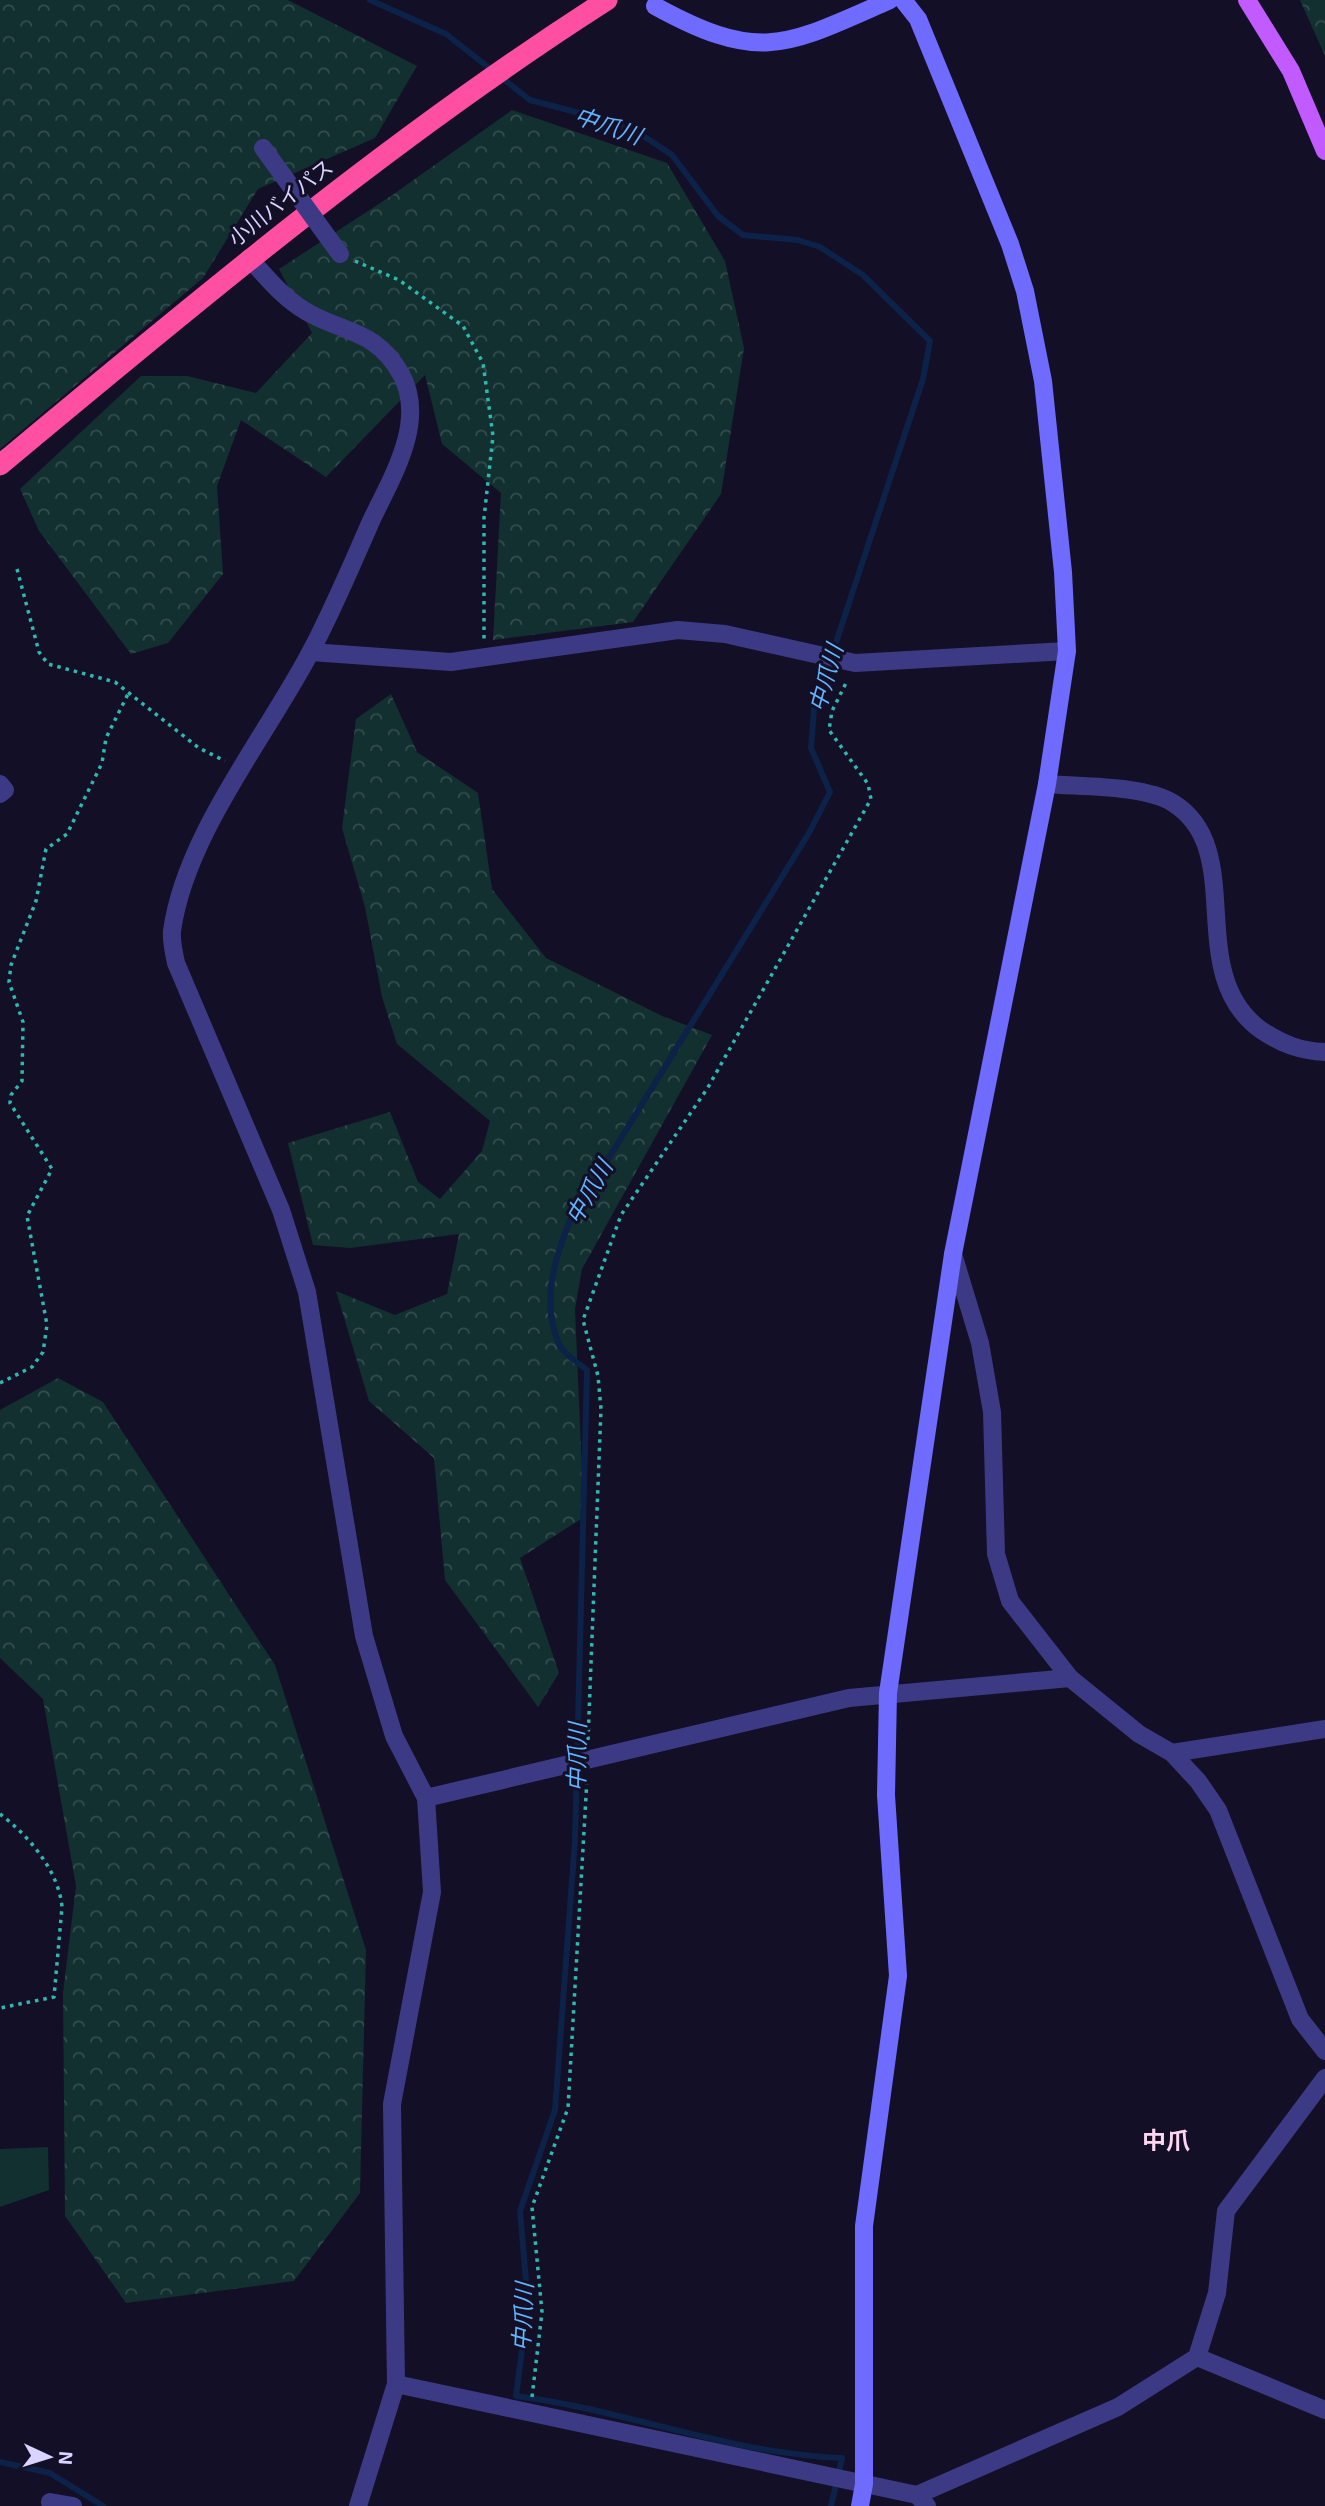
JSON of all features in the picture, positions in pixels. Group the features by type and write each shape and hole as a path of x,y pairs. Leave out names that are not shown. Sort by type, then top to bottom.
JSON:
{"highway":[{"name":"小川バイパス","path":"0,465 249,258 403,140 538,44 607,0"}],"main road":[{"path":"1247,0 1291,72 1325,151"}],"street":[{"path":"655,6 716,36 739,41 776,43 802,39 890,0"},
{"path":"860,2506 864,2484 864,2226 898,1976 887,1795 888,1693 953,1255 1047,784 1067,651 1063,572 1043,381 1025,291 1010,244 918,19 903,0"},
{"path":"263,148 340,254"},
{"path":"249,258 289,301 310,314 366,336 386,352 402,377 409,399 409,437 311,652 186,874 172,934 176,963 281,1210 307,1292 364,1636 394,1736 426,1798 432,1892 392,2104 396,2384 358,2506"},
{"path":"311,652 451,662 678,630 725,634 855,663 1067,651"},
{"path":"0,784 5,790 0,794"},
{"path":"1047,784 1144,793 1171,802 1192,818 1205,848 1217,896 1215,940 1223,976 1235,1003 1253,1024 1293,1048 1325,1052"},
{"path":"953,1255 980,1343 992,1412 996,1554 1010,1601 1070,1678 1139,1734 1172,1754 1198,1781 1218,1810 1300,2019 1325,2051"},
{"path":"426,1798 849,1698 1070,1678"},
{"path":"1172,1754 1325,1729"},
{"path":"396,2384 864,2484 922,2501 1118,2407 1197,2357 1217,2293 1226,2211 1325,2078"},
{"path":"1197,2357 1325,2410"},
{"path":"51,2506 50,2502 73,2506"}],"path":[{"path":"340,254 399,280 463,326 483,363 493,436 484,519 484,657"},
{"path":"17,569 39,652 48,664 115,682 198,748 243,769"},
{"path":"530,2414 542,2312 532,2207 568,2108 587,1761 601,1409 598,1376 583,1321 621,1215 707,1089 871,799 868,784 829,730 832,711 855,663"},
{"path":"0,1383 32,1367 43,1352 47,1325 27,1216 52,1169 10,1103 11,1095 22,1081 23,1022 9,982 11,965 36,901 46,849 67,834 103,763 106,738 128,694"},
{"path":"0,1814 15,1825 53,1874 61,1893 62,1907 54,1997 0,2008"}],"green space":[{"path":"0,0 288,0 417,66 375,138 258,189 203,278 0,449"},
{"path":"1300,0 1325,0 1325,56"},
{"path":"512,110 667,163 725,261 744,348 721,494 633,622 493,640 501,493 442,444 425,375 326,477 241,420 217,486 223,574 168,643 131,654 39,531 20,489 141,376 187,376 256,393 312,333 279,269 391,196"},
{"path":"391,694 417,752 478,793 492,889 546,958 662,1016 712,1035 582,1269 575,1309 584,1517 520,1558 559,1673 538,1707 445,1580 434,1458 369,1401 336,1291 395,1315 447,1294 459,1234 350,1248 313,1245 288,1143 390,1112 418,1182 440,1199 482,1151 490,1121 397,1044 382,997 365,907 342,828 356,719"},
{"path":"58,1378 103,1402 275,1665 366,1950 360,2193 294,2281 126,2303 65,2216 63,1993 76,1886 43,1699 0,1658 0,1410"},
{"path":"48,2147 49,2190 0,2207 0,2149"}],"waterway":[{"name":"中爪川","path":"370,0 446,34 530,100 602,119 639,133 672,155 718,216 743,235 798,240 820,247 863,275 930,341 923,379 814,709 811,748 830,792 809,833 570,1221 555,1266 550,1298 554,1329 561,1348 587,1370 575,1840 555,2110 520,2211 528,2304 516,2396 598,2411 760,2449 842,2458 831,2506"},
{"path":"0,2462 50,2473 103,2506"}],"district":[{"name":"中爪","path":"1166,2141"}]}
